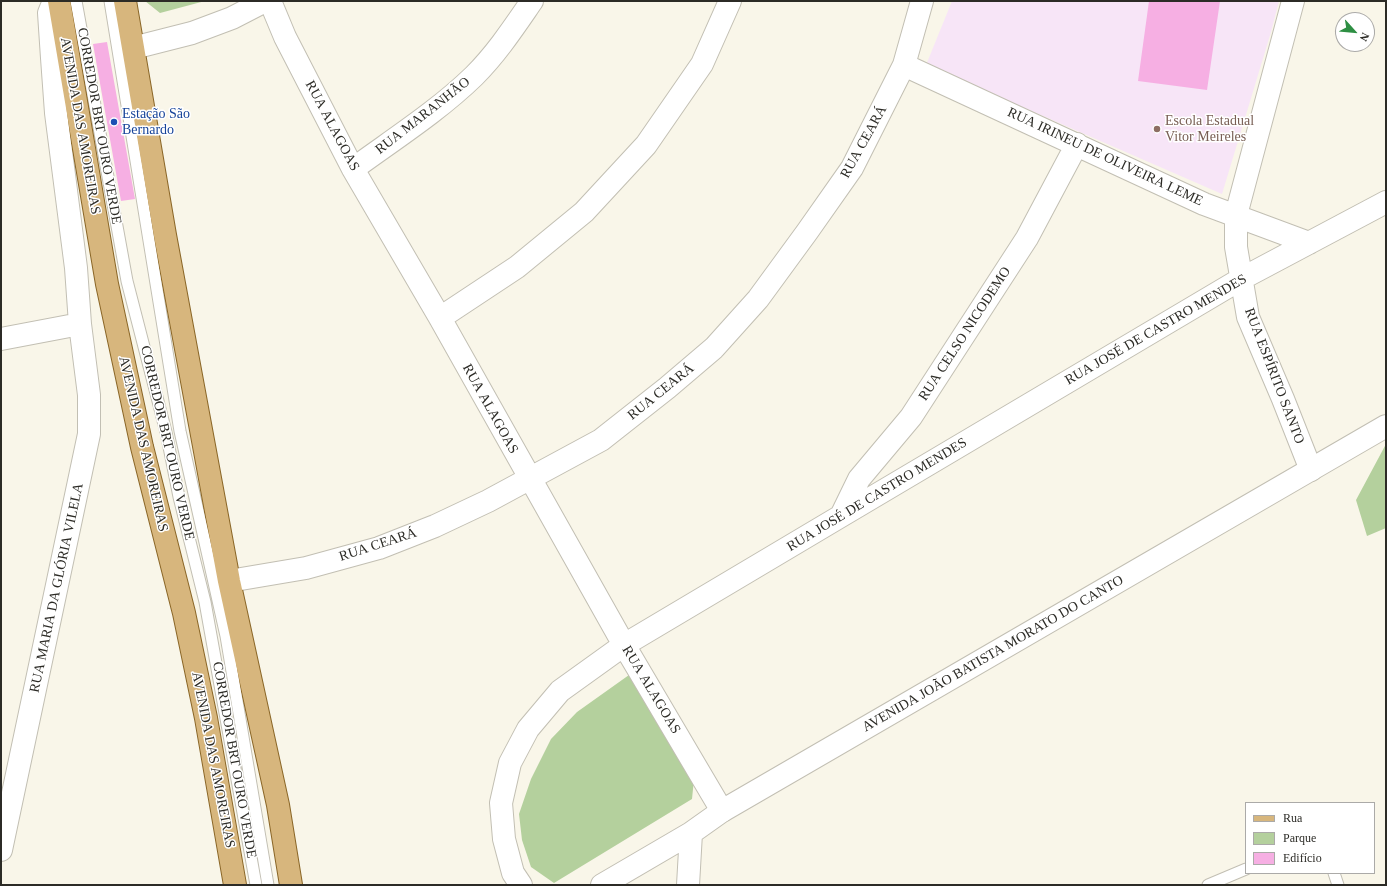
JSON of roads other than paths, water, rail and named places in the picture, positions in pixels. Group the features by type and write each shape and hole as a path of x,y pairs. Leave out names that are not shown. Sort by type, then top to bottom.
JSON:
{"main road":[{"name":"AVENIDA DAS AMOREIRAS","path":"59,1 107,284 142,447 184,613 206,718 235,885"},
{"path":"125,1 165,235 229,581 278,805 291,885"}],"street":[{"name":"RUA MARIA DA GLÓRIA VILELA","path":"1,850 89,434 89,395 80,324 76,268 56,113 49,13 54,1"},
{"path":"133,48 192,32 232,18 265,1"},
{"name":"RUA ALAGOAS","path":"270,1 285,37 353,169 440,318 624,645 722,811"},
{"name":"RUA MARANHÃO","path":"353,169 439,107 475,75 508,37 532,1"},
{"path":"440,318 516,268 584,212 646,145 702,64 730,1"},
{"name":"RUA CEARÁ","path":"229,581 306,568 379,548 435,526 530,480 601,440 667,388 719,343 758,299 852,168 904,65 922,1"},
{"name":"RUA ESPÍRITO SANTO","path":"1293,1 1236,215 1236,247 1248,317 1311,470"},
{"name":"RUA IRINEU DE OLIVEIRA LEME","path":"904,65 1204,204 1309,243"},
{"name":"RUA CELSO NICODEMO","path":"841,516 860,479 911,417 1022,245 1077,144"},
{"name":"RUA JOSÉ DE CASTRO MENDES","path":"521,885 513,873 504,839 501,803 510,762 528,729 560,691 624,645 1241,279 1386,202"},
{"path":"1,339 80,324"},
{"name":"AVENIDA JOÃO BATISTA MORATO DO CANTO","path":"602,885 691,833 722,811 1386,426"},
{"path":"688,885 691,833"}],"lane":[{"name":"CORREDOR BRT OURO VERDE","path":"76,1 127,281 166,432 183,512 205,602 256,885"},
{"name":"CORREDOR BRT OURO VERDE","path":"110,1 180,431 226,636 268,885"},
{"path":"1208,885 1245,868"},
{"path":"1334,874 1338,885"}],"place":[{"name":"Estação São Bernardo","path":"114,122"},
{"name":"Escola Estadual Vitor Meireles","path":"1157,129"}]}
